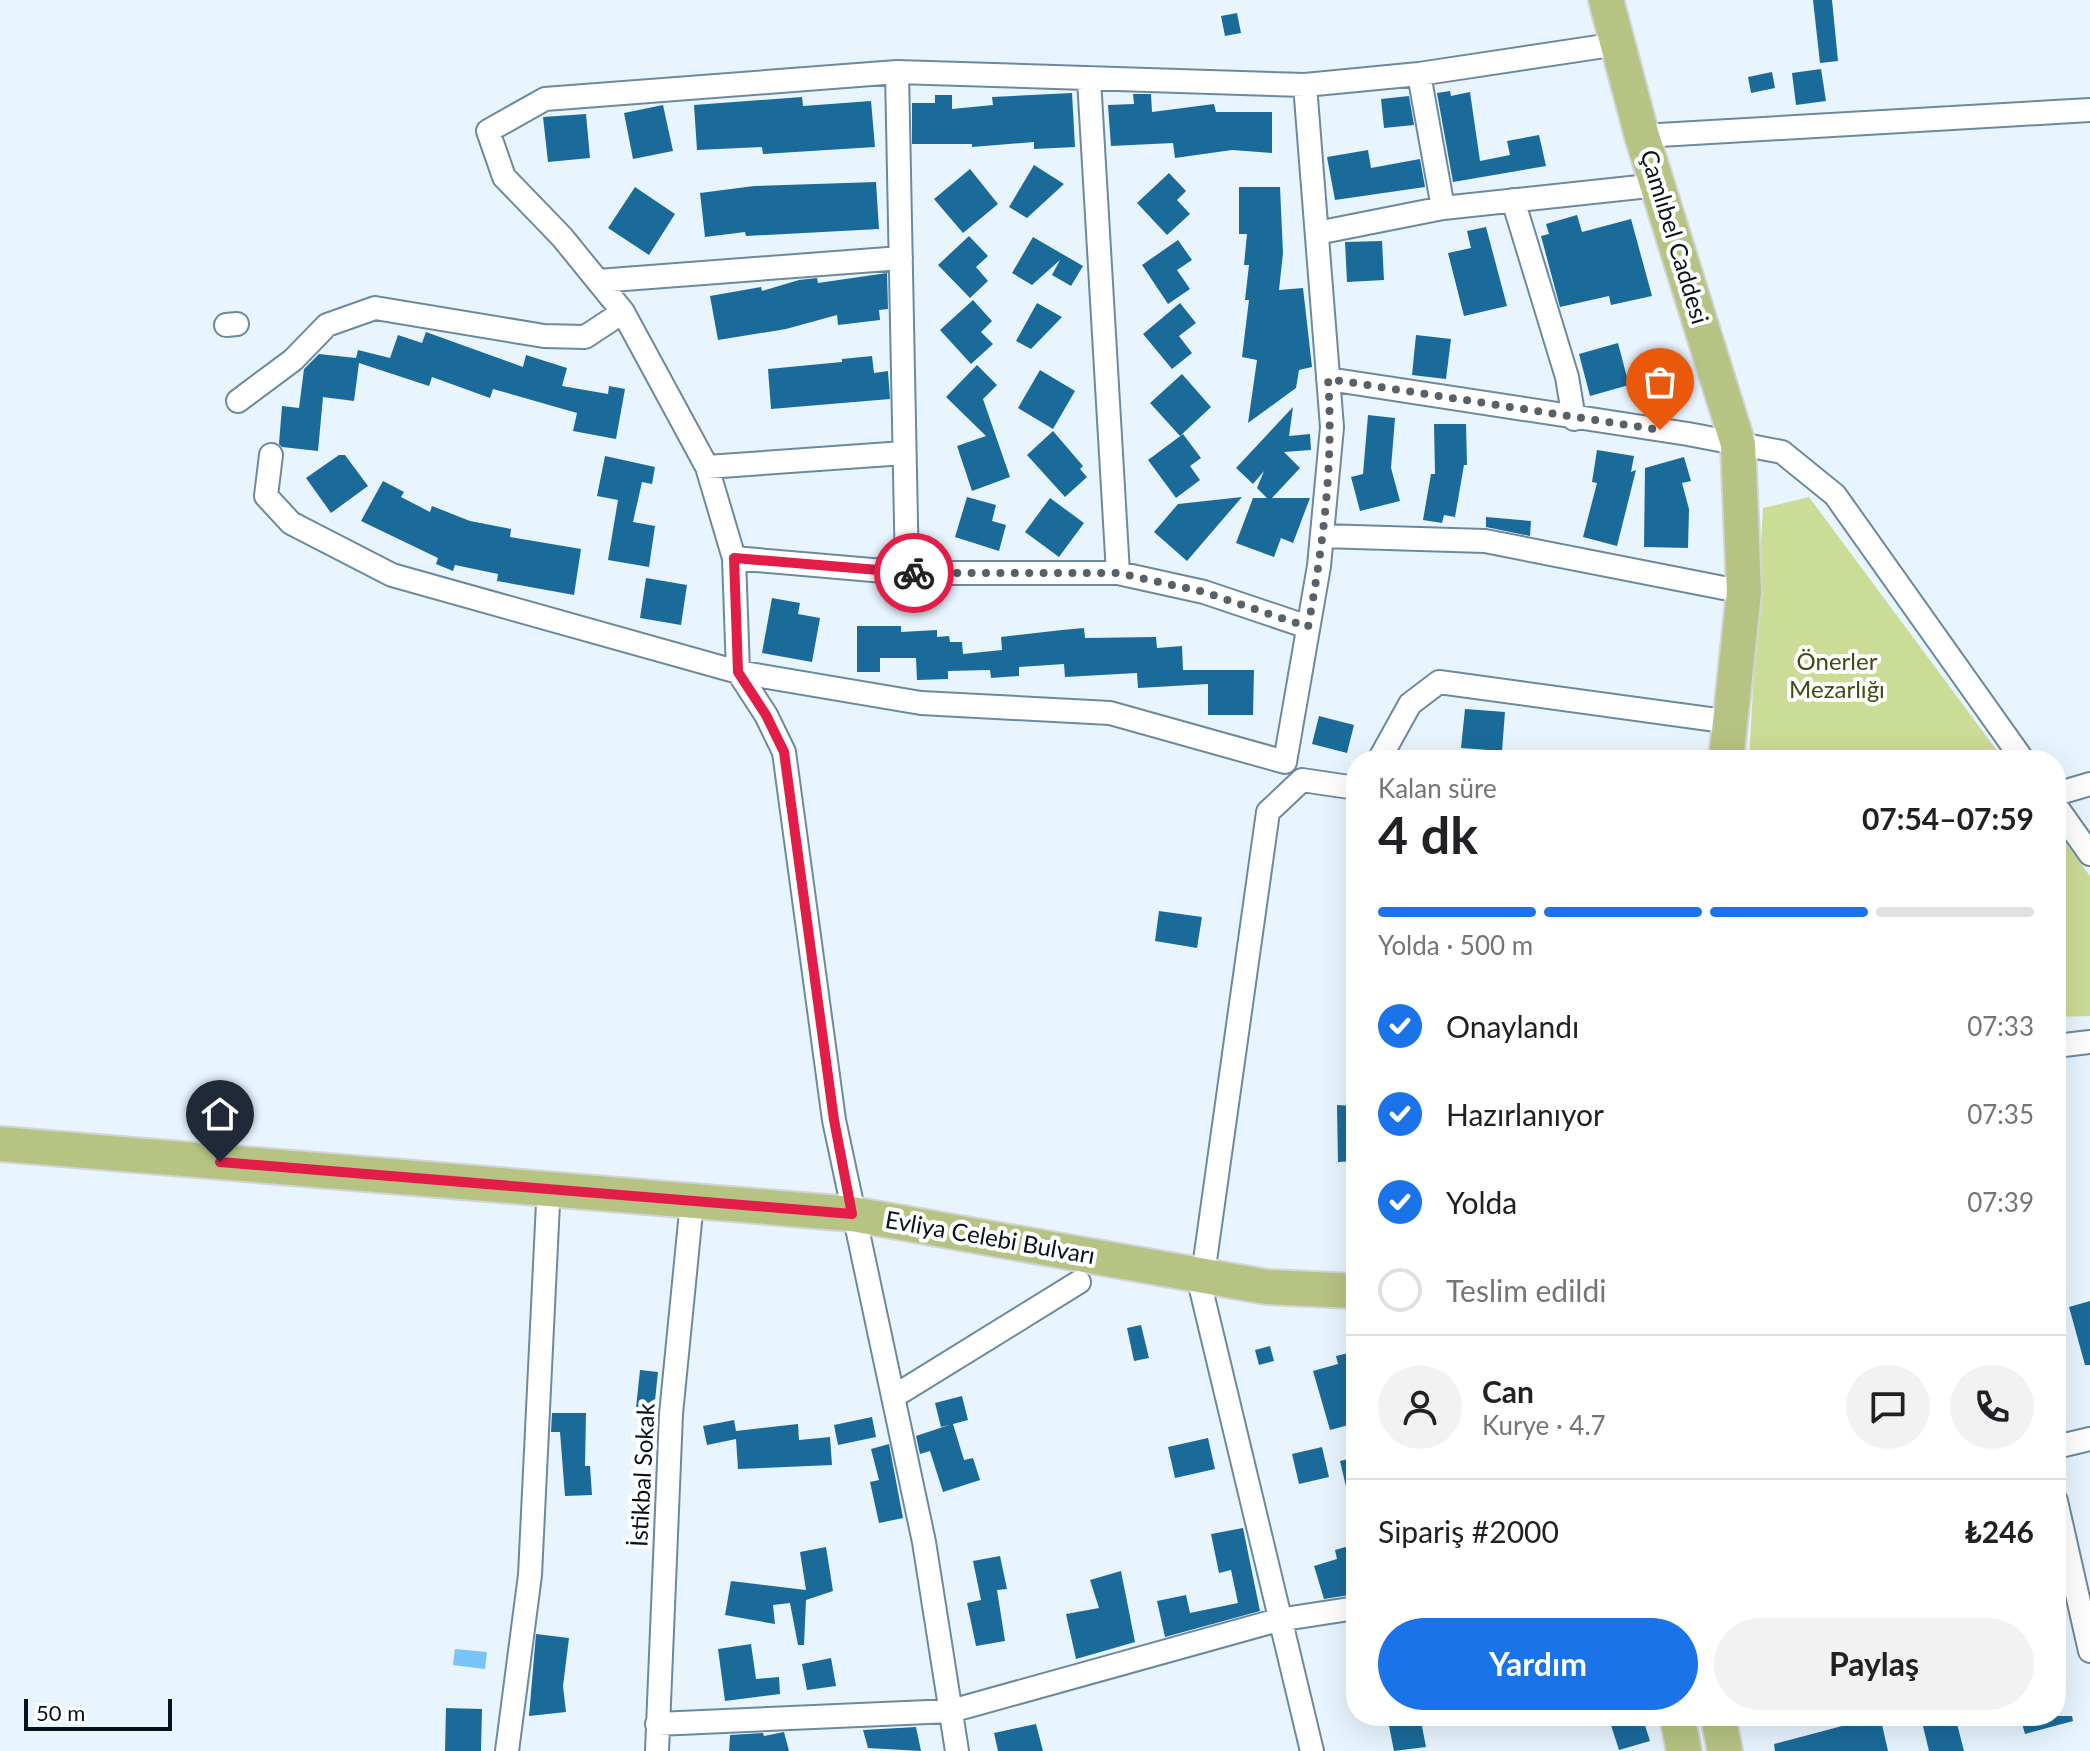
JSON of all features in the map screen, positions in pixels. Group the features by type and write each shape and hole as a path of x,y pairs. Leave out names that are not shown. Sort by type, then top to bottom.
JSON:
{"main road":[{"name":"Çamlıbel Caddesi","path":"1606,0 1642,136 1738,444 1744,592 1727,750"},
{"name":"Evliya Celebi Bulvarı","path":"0,1144 852,1214 1267,1287 1346,1291"},
{"path":"1679,1726 1684,1751"},
{"path":"1720,1726 1725,1751"}],"street":[{"path":"957,1751 924,1542 834,1120 784,752 766,715 738,672 734,558 707,467 623,312 504,177 488,131 545,99 897,72 1305,85 1419,74 1618,44"},
{"path":"897,72 907,573"},
{"path":"1419,74 1443,208"},
{"path":"1089,79 1118,573"},
{"path":"271,455 266,496 291,523 392,575 738,672 921,703 1110,713 1285,762 1322,536 1332,427 1305,85"},
{"path":"1642,136 2090,110"},
{"path":"1317,233 1443,208 1658,185"},
{"path":"1513,200 1567,377 1574,419"},
{"path":"598,281 901,258"},
{"path":"238,401 293,360 327,325 375,308 544,336 585,337 623,312"},
{"path":"1328,379 1782,452 1835,495 2016,750"},
{"path":"707,467 904,453"},
{"path":"1322,536 1485,541 1744,592"},
{"path":"734,558 907,573 1118,573 1204,592 1308,627"},
{"path":"1385,750 1410,704 1439,682 1731,722"},
{"path":"1312,1751 1278,1620 1201,1289 1268,812 1302,780 1346,787"},
{"path":"2066,791 2090,784"},
{"path":"2066,820 2090,854"},
{"path":"2066,1045 2090,1042"},
{"name":"İstikbal Sokak","path":"657,1751 671,1414 692,1202"},
{"path":"507,1751 530,1575 548,1203"},
{"path":"893,1397 1079,1282"},
{"path":"2066,1445 2090,1439"},
{"path":"2066,1545 2090,1651"},
{"path":"657,1724 951,1711 1278,1620 1346,1610"}],"green space":[{"name":"Önerler Mezarlığı","path":"1809,497 1997,750 1750,750 1763,508"},
{"path":"2066,844 2090,876 2090,1016 2066,1017"}],"water":[{"path":"455,1649 487,1652 485,1669 453,1665"}],"building":[{"path":"1813,0 1832,0 1838,61 1820,63"},
{"path":"1237,13 1241,33 1225,36 1221,16"},
{"path":"1821,69 1826,101 1796,105 1792,73"},
{"path":"1772,72 1775,88 1751,93 1748,77"},
{"path":"1450,91 1451,96 1470,92 1480,161 1510,155 1507,141 1539,135 1546,166 1453,182 1437,93"},
{"path":"1072,93 1075,147 1034,149 1034,142 972,147 972,144 912,144 912,103 935,103 935,95 952,95 952,109 993,105 992,97"},
{"path":"1133,94 1151,94 1152,112 1214,104 1216,112 1272,112 1272,153 1232,150 1175,158 1173,143 1111,146 1108,105 1134,104"},
{"path":"1409,96 1414,125 1384,128 1381,99"},
{"path":"802,97 803,106 871,101 875,147 763,154 762,147 697,150 694,105"},
{"path":"663,105 673,151 633,159 624,113"},
{"path":"586,114 590,158 548,162 543,117"},
{"path":"1368,150 1371,168 1420,159 1425,187 1335,200 1327,157"},
{"path":"1034,165 1064,184 1027,218 1009,207"},
{"path":"970,169 998,204 963,233 934,199"},
{"path":"1169,173 1186,191 1177,200 1190,214 1167,235 1137,203"},
{"path":"876,182 879,229 746,236 745,232 705,237 700,193 754,186"},
{"path":"635,187 675,214 649,255 608,228"},
{"path":"1239,187 1280,187 1283,253 1279,290 1303,288 1312,367 1299,370 1296,388 1248,423 1257,360 1242,357 1249,300 1245,300 1249,265 1244,265 1247,234 1239,234"},
{"path":"1577,215 1582,232 1631,219 1652,296 1611,305 1609,296 1560,307 1541,236 1549,234 1546,224"},
{"path":"1486,227 1507,306 1464,316 1448,253 1471,248 1467,231"},
{"path":"969,236 988,256 976,267 988,281 970,298 938,265"},
{"path":"1033,237 1083,266 1071,286 1052,275 1060,260 1032,285 1012,273"},
{"path":"1178,240 1192,260 1177,270 1190,289 1168,304 1142,265"},
{"path":"1382,241 1384,280 1347,282 1345,242"},
{"path":"887,273 888,309 879,310 880,320 838,325 837,315 786,329 718,340 710,296 761,287 762,291 799,280 817,278 818,283"},
{"path":"973,300 992,321 981,332 993,344 971,364 940,330"},
{"path":"1037,303 1062,317 1031,349 1016,341"},
{"path":"1180,303 1196,323 1179,336 1192,353 1172,369 1143,334"},
{"path":"426,332 523,367 526,355 567,368 562,386 608,394 609,386 625,389 616,439 573,431 577,413 493,389 490,398 432,377 429,386 359,363 354,401 323,397 318,451 282,447 279,444 282,406 299,408 304,369 319,354 356,358 358,350 390,358 398,335 422,343"},
{"path":"1416,335 1451,339 1446,379 1412,375"},
{"path":"1618,343 1629,385 1590,396 1579,354"},
{"path":"872,356 874,373 888,371 890,399 771,409 768,369"},
{"path":"977,365 997,385 983,399 1010,477 972,491 957,446 986,436 946,397"},
{"path":"1040,370 1075,391 1053,429 1018,408"},
{"path":"1182,374 1211,407 1180,436 1150,403"},
{"path":"1293,407 1289,436 1310,434 1311,450 1284,452 1300,468 1272,498 1310,498 1293,543 1281,538 1274,557 1236,543 1253,498 1267,498 1257,488 1264,471 1253,484 1236,468"},
{"path":"1368,415 1395,418 1391,468 1400,501 1360,511 1351,477 1363,474"},
{"path":"1434,424 1466,424 1467,465 1464,465 1455,517 1444,515 1442,523 1423,520 1431,474 1435,474"},
{"path":"1053,431 1083,466 1080,469 1087,477 1065,497 1027,455"},
{"path":"1183,434 1201,458 1190,466 1200,480 1176,498 1148,460"},
{"path":"1597,450 1634,456 1631,472 1636,470 1617,546 1583,537 1597,483 1592,482"},
{"path":"339,455 345,455 368,486 331,513 306,478"},
{"path":"605,456 655,467 652,484 642,482 633,522 655,526 649,567 608,560 618,500 597,496"},
{"path":"1684,457 1691,481 1682,483 1689,509 1688,548 1644,547 1645,468"},
{"path":"383,481 404,492 401,497 430,512 432,506 470,521 511,529 510,537 581,549 574,595 497,581 498,574 455,565 453,571 436,564 438,558 361,521"},
{"path":"967,497 996,505 992,521 1006,525 999,551 955,537"},
{"path":"1242,497 1187,561 1154,532 1178,504"},
{"path":"1050,498 1084,523 1059,557 1025,532"},
{"path":"1486,517 1531,521 1530,536 1486,527"},
{"path":"646,578 687,585 681,625 640,618"},
{"path":"772,598 800,603 798,614 820,618 812,662 762,653"},
{"path":"857,626 901,626 901,632 937,630 937,637 949,636 950,642 962,642 963,654 1002,650 1001,637 1084,628 1085,638 1156,637 1157,648 1182,646 1183,670 1254,670 1253,715 1208,715 1208,684 1138,688 1137,673 1065,677 1064,664 1019,667 1019,676 991,678 990,670 948,671 948,679 917,680 916,658 880,658 880,672 857,672"},
{"path":"1465,709 1505,712 1502,750 1461,748"},
{"path":"1319,716 1354,725 1346,753 1312,744"},
{"path":"1159,911 1202,917 1197,948 1155,941"},
{"path":"1337,1105 1346,1105 1346,1162 1338,1162"},
{"path":"2090,1301 2090,1365 2085,1365 2069,1307"},
{"path":"1141,1325 1149,1358 1134,1361 1127,1328"},
{"path":"1270,1346 1274,1361 1259,1365 1255,1350"},
{"path":"1346,1354 1346,1426 1330,1430 1313,1371 1338,1364 1336,1356"},
{"path":"640,1370 658,1372 654,1410 636,1408"},
{"path":"962,1396 968,1420 953,1424 964,1460 973,1458 980,1480 943,1492 930,1451 920,1454 916,1436 949,1425 941,1427 935,1403"},
{"path":"552,1413 586,1413 585,1466 590,1466 592,1495 565,1496 560,1432 551,1432"},
{"path":"872,1417 876,1437 838,1445 834,1425"},
{"path":"734,1420 736,1431 798,1424 799,1440 830,1437 832,1465 738,1469 736,1439 707,1445 703,1426"},
{"path":"1208,1438 1215,1469 1175,1478 1168,1447"},
{"path":"889,1444 903,1518 879,1523 870,1482 879,1480 871,1449"},
{"path":"1322,1447 1329,1477 1299,1484 1292,1454"},
{"path":"1346,1460 1346,1487 1340,1461"},
{"path":"1243,1528 1260,1611 1165,1637 1157,1601 1186,1595 1190,1613 1238,1603 1231,1570 1219,1573 1211,1534"},
{"path":"826,1547 833,1591 806,1600 804,1645 798,1645 790,1603 773,1605 775,1624 725,1615 731,1581 806,1590 800,1552"},
{"path":"1346,1547 1346,1596 1324,1599 1314,1566 1337,1559 1335,1550"},
{"path":"1000,1556 1007,1589 997,1590 1005,1641 976,1646 967,1603 981,1600 973,1561"},
{"path":"1121,1571 1135,1642 1076,1659 1066,1614 1099,1608 1090,1580"},
{"path":"536,1634 569,1638 563,1686 566,1712 529,1716"},
{"path":"751,1644 756,1679 779,1677 780,1694 725,1701 718,1649"},
{"path":"831,1658 836,1686 807,1690 802,1664"},
{"path":"446,1708 482,1709 481,1751 445,1751"},
{"path":"1036,1724 1043,1751 998,1751 994,1733"},
{"path":"1389,1726 1422,1726 1426,1747 1394,1751"},
{"path":"1611,1726 1645,1726 1650,1741 1619,1750"},
{"path":"1842,1726 1882,1726 1888,1751 1775,1751 1774,1744"},
{"path":"1923,1726 1958,1726 1964,1751 1929,1751"},
{"path":"2023,1726 2055,1726 2025,1734"},
{"path":"916,1727 921,1751 868,1748 863,1730"},
{"path":"784,1732 789,1751 729,1751 730,1735 763,1733 764,1736"}],"way so far":[{"path":"914,573 1118,573 1204,592 1308,627 1319,566 1332,427 1328,379 1660,430"}],"route":[{"path":"220,1162 852,1214 834,1120 784,752 766,715 738,672 734,558 914,573"}]}
